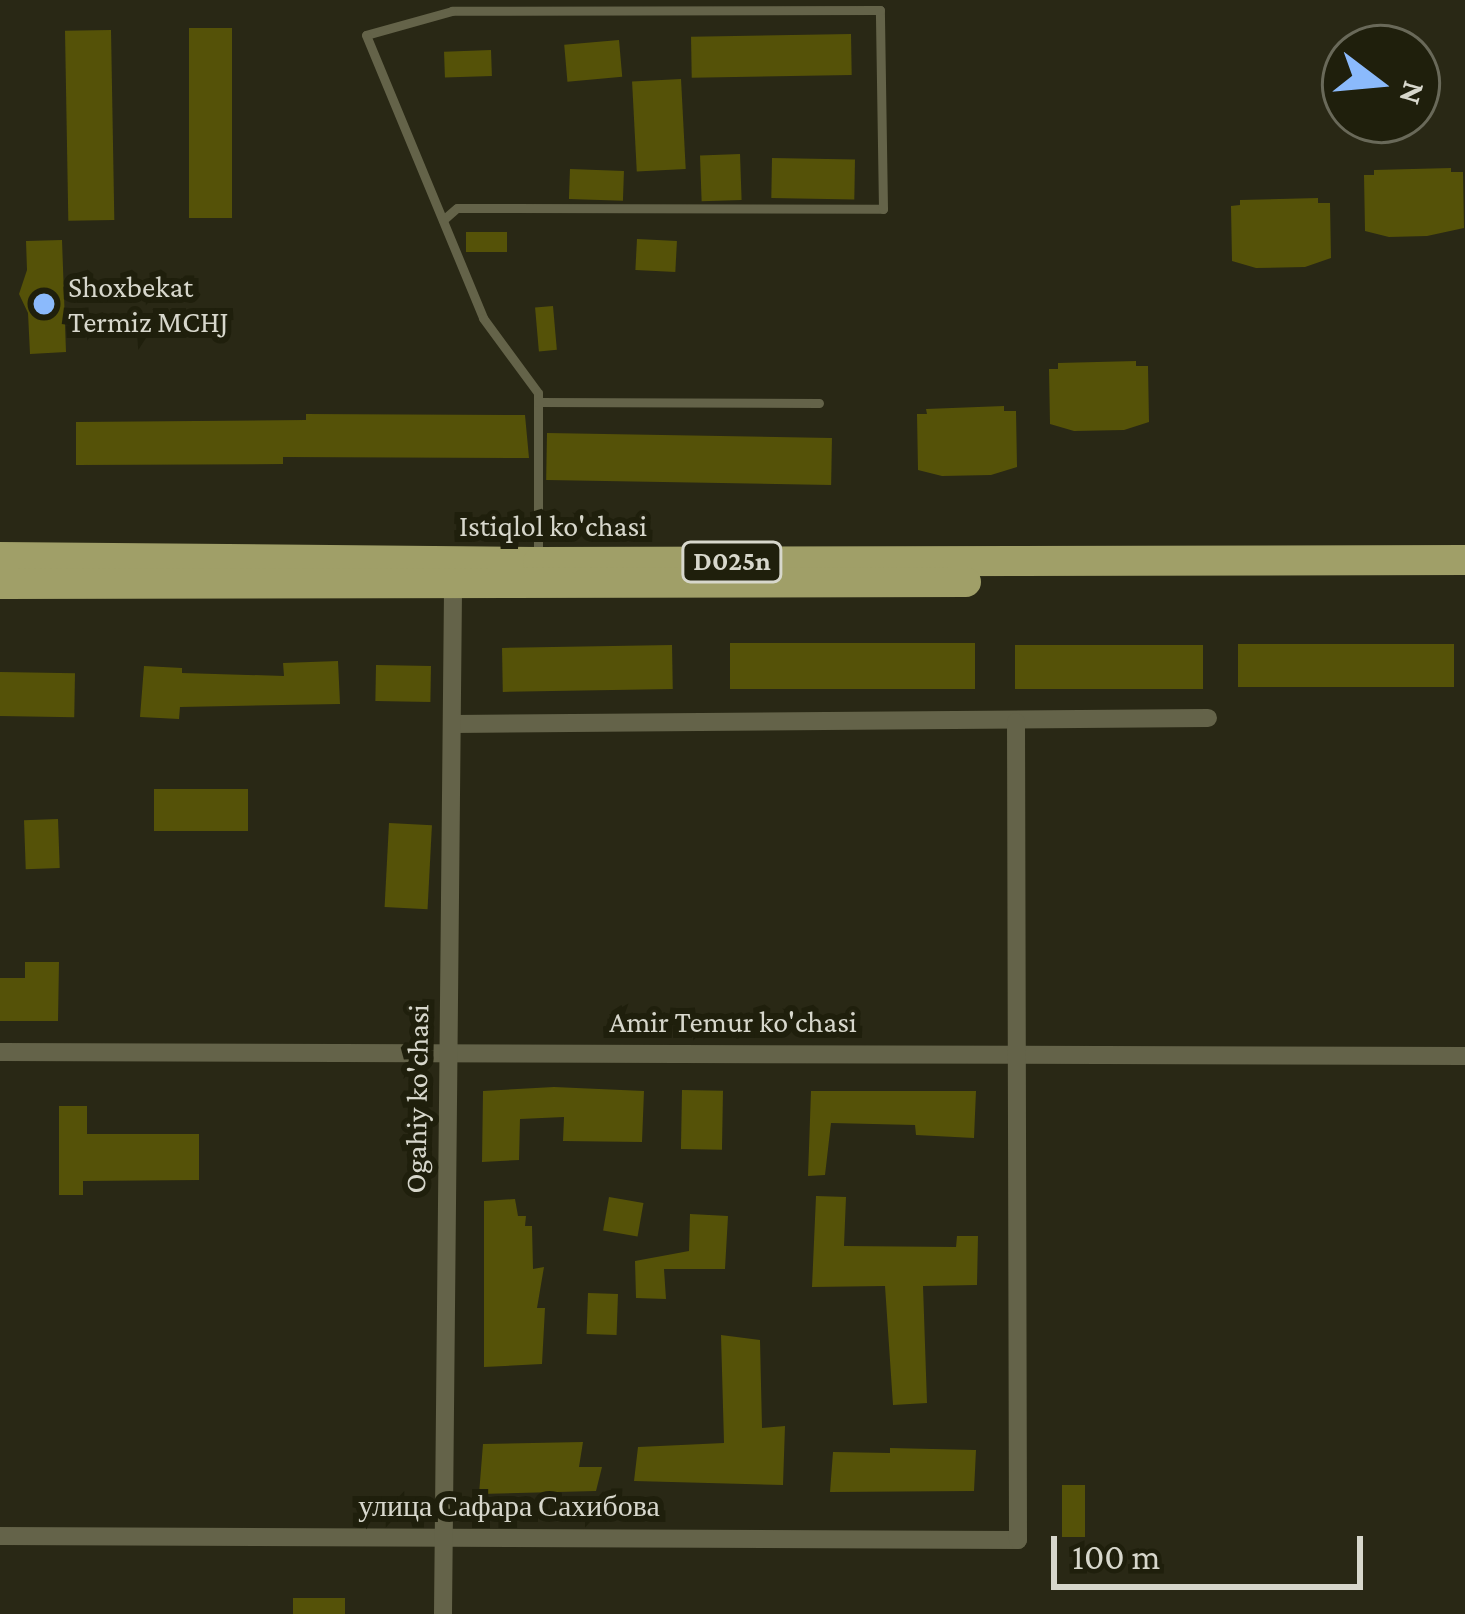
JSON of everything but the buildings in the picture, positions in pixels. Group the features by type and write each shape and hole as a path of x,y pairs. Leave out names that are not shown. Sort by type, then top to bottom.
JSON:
{"main road":[{"name":"Istiqlol ko'chasi","path":"0,556 538,562 1465,560"},
{"name":"Istiqlol ko'chasi","path":"0,584 1465,579"}],"street":[{"name":"Ogahiy ko'chasi","path":"443,1614 453,585"},
{"path":"453,724 1208,718"},
{"path":"1016,722 1017,1053"},
{"name":"Amir Temur ko'chasi","path":"0,1052 1465,1055"},
{"name":"улица Сафара Сахибова","path":"0,1536 1018,1540 1017,1053"}],"lane":[{"path":"443,220 457,208 883,209 880,10 452,11 366,35 483,318 538,393 538,562"},
{"path":"538,402 819,403"}],"place":[{"name":"Shoxbekat Termiz MCHJ","path":"44,304"}]}
